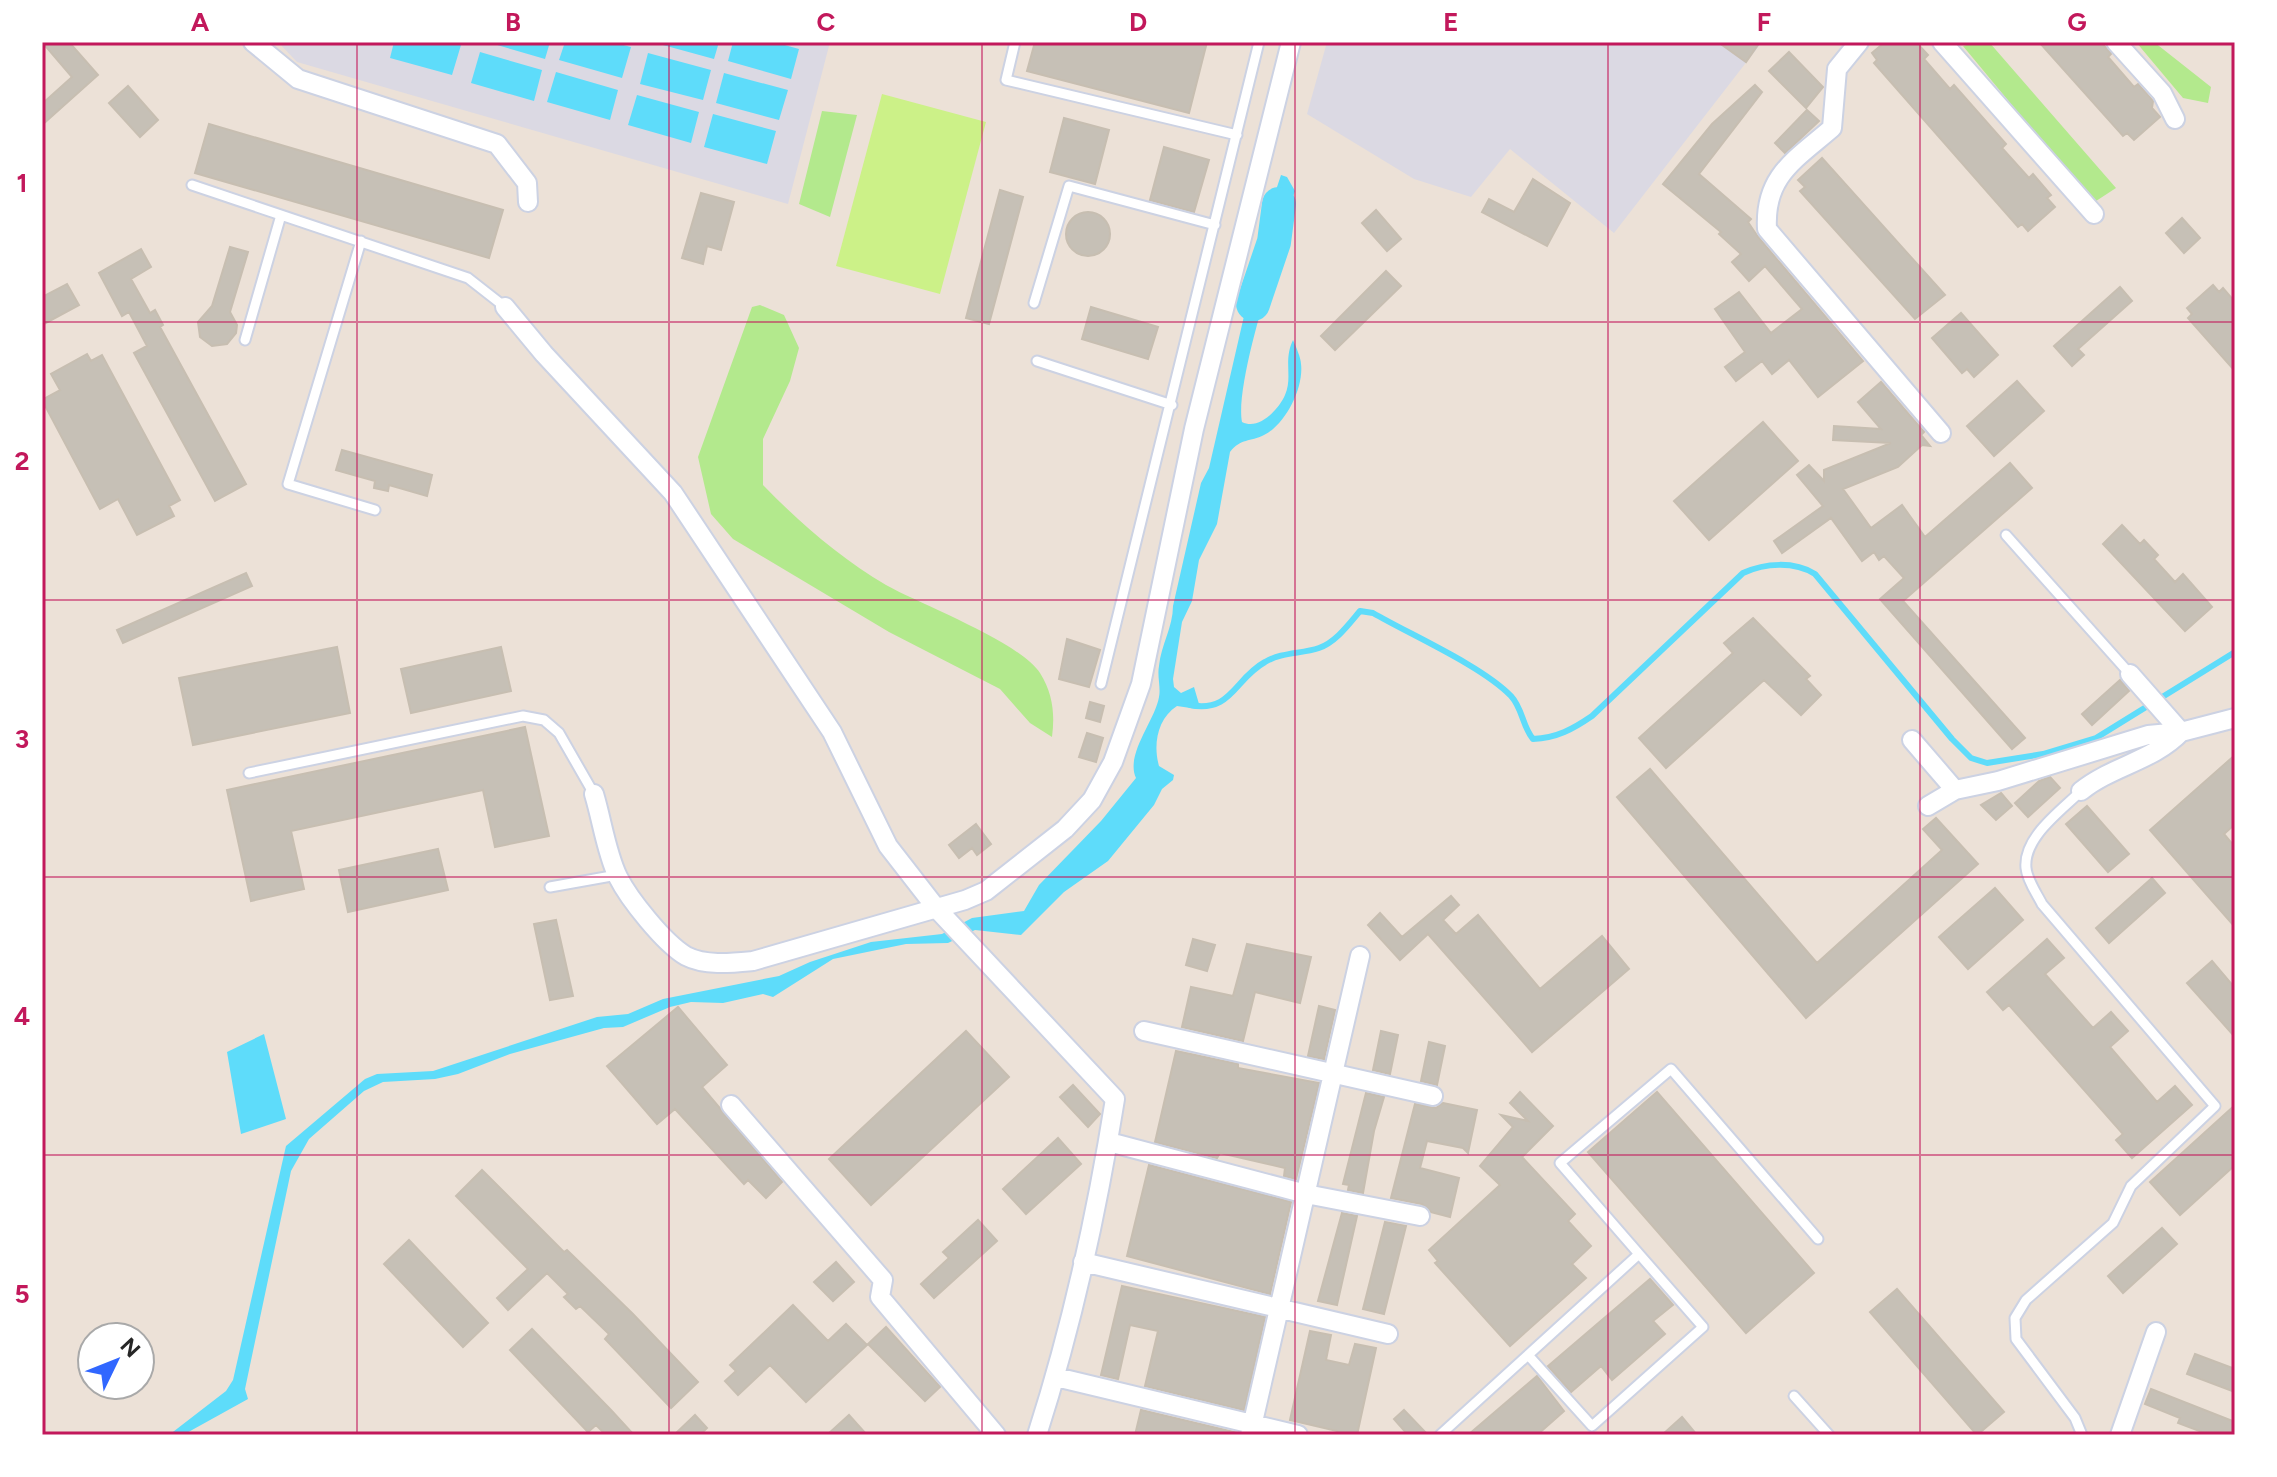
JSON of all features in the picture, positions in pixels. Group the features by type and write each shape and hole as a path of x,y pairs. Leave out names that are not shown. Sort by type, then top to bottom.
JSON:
{"street":[{"path":"253,42 298,79 497,144 527,183 528,202"},
{"path":"594,794 617,875 659,931 687,956 719,964 753,961 937,909 986,891 1065,829 1092,800 1113,762 1141,684 1194,429 1291,42"},
{"path":"1859,42 1837,69 1832,128 1777,176 1766,207 1767,229 1941,433"},
{"path":"1942,42 2094,214"},
{"path":"2116,42 2162,93 2175,119"},
{"path":"505,307 544,354 673,493 832,732 888,846 937,909 1115,1099 1083,1262 1056,1377 1037,1435"},
{"path":"2130,674 2181,732"},
{"path":"1928,806 1955,790 1998,781 2148,735 2181,732 2235,718"},
{"path":"2081,791 2094,780 2164,749 2181,732"},
{"path":"1912,740 1955,790"},
{"path":"1251,1429 1282,1308 1360,956"},
{"path":"1144,1031 1433,1096"},
{"path":"731,1105 883,1280 880,1297 996,1435"},
{"path":"1109,1142 1306,1194 1420,1216"},
{"path":"1083,1262 1388,1334"},
{"path":"2120,1435 2156,1332"},
{"path":"1056,1377 1251,1429 1298,1435"}],"lane":[{"path":"1015,42 1006,80 1237,135"},
{"path":"1101,684 1259,42"},
{"path":"192,185 468,278 505,307"},
{"path":"1034,303 1069,186 1215,225"},
{"path":"245,340 281,215"},
{"path":"361,241 288,484 375,510"},
{"path":"1037,361 1172,405"},
{"path":"2006,535 2130,674"},
{"path":"249,773 523,716 544,720 559,733 594,794"},
{"path":"2081,791 2037,835 2027,853 2026,870 2042,904 2215,1106 2131,1186 2113,1223 2026,1300 2015,1318 2016,1339 2075,1418 2082,1435"},
{"path":"550,887 617,875"},
{"path":"1528,1355 1592,1426 1703,1327 1560,1163 1671,1069 1818,1239"},
{"path":"1440,1435 1639,1254"},
{"path":"1794,1396 1829,1435"}],"shaded area":[{"path":"278,42 830,42 788,204 297,62"},
{"path":"1327,42 1762,42 1614,233 1510,149 1471,197 1414,179 1307,114"}],"green space":[{"path":"1989,42 2116,188 2093,203 1963,46"},
{"path":"2136,42 2154,42 2211,87 2208,103 2183,98"},
{"path":"882,94 986,122 940,294 836,266"},
{"path":"822,111 857,115 830,217 799,204"},
{"path":"760,305 784,315 799,348 790,381 763,439 763,485 821,539 869,575 992,637 1029,661 1040,673 1050,696 1052,737 1030,723 1000,689 889,632 733,539 711,514 698,457 752,307"}],"water":[{"path":"394,42 461,45 452,75 390,58"},
{"path":"487,42 550,42 545,59"},
{"path":"565,42 612,42 631,47 622,78 559,60"},
{"path":"652,42 719,42 714,59"},
{"path":"733,42 774,42 799,49 791,79 728,61"},
{"path":"480,52 542,70 534,101 471,83"},
{"path":"648,53 711,70 703,100 640,84"},
{"path":"556,72 618,90 610,120 547,102"},
{"path":"724,73 788,90 779,120 716,103"},
{"path":"637,95 699,112 691,143 628,125"},
{"path":"713,114 776,131 767,164 704,147"},
{"path":"1281,175 1287,177 1295,191 1280,236 1280,259 1260,238"},
{"path":"1259,251 1275,268 1247,368 1242,422 1255,424 1261,421 1282,401 1287,388 1293,340 1301,362 1299,384 1292,405 1272,430 1242,442 1230,452 1217,524 1199,560 1192,601 1182,622 1173,679 1174,687 1181,693 1194,687 1199,704 1197,709 1177,706 1165,718 1158,733 1157,758 1159,766 1174,775 1173,780 1162,789 1154,805 1108,861 1064,892 1021,935 975,930 948,943 906,944 833,959 773,997 763,994 723,1003 691,1002 670,1007 623,1027 604,1028 510,1054 458,1074 435,1079 383,1082 364,1091 309,1139 291,1171 245,1389 248,1399 183,1435 169,1435 226,1391 233,1380 286,1146 365,1079 377,1074 433,1071 597,1017 628,1014 663,999 779,976 871,942 942,934 972,918 1024,911 1039,885 1101,821 1136,778 1134,759 1159,697 1160,658 1201,483 1209,468"},
{"path":"264,1034 286,1119 241,1134 227,1052"}],"building":[{"path":"42,42 69,42 98,75 42,125 42,104 72,77"},
{"path":"1035,42 1207,42 1189,113 1027,71"},
{"path":"1718,42 1760,42 1746,62"},
{"path":"1885,42 1916,42 1928,55 1924,59 1950,89 1954,85 2006,144 2002,148 2029,178 2033,174 2051,195 2047,198 2055,207 2028,231 2022,224 2018,227 1874,63 1877,60 1872,53"},
{"path":"2039,42 2101,42 2111,54 2108,57 2134,87 2138,84 2153,101 2152,108 2160,117 2134,140 2127,133 2123,136"},
{"path":"1789,52 1823,87 1806,108 1769,71"},
{"path":"1755,85 1762,92 1699,174 1751,219 1748,222 1758,237 1863,361 1818,397 1789,360 1772,374 1762,361 1736,381 1725,367 1745,352 1715,309 1739,292 1771,333 1802,309 1765,266 1749,281 1732,262 1741,254 1719,234 1721,232 1663,184 1712,124"},
{"path":"128,86 158,120 140,137 109,103"},
{"path":"1807,110 1819,121 1785,153 1775,143"},
{"path":"1064,118 1109,130 1095,184 1050,172"},
{"path":"209,124 503,210 489,258 195,173"},
{"path":"1164,147 1209,160 1194,212 1150,200"},
{"path":"1822,158 1945,295 1915,319 1800,191 1805,187 1798,180"},
{"path":"1533,179 1570,203 1547,246 1482,212 1489,199 1514,212"},
{"path":"1000,190 1023,197 989,324 966,318"},
{"path":"701,193 734,202 721,250 707,246 703,264 682,258"},
{"path":"1376,210 1401,239 1387,251 1362,223"},
{"path":"1088,212 1103,219 1110,234 1103,249 1088,256 1073,249 1066,234 1073,219"},
{"path":"2182,218 2200,238 2184,253 2166,233"},
{"path":"230,247 248,252 230,312 237,325 236,333 227,344 212,346 200,337 198,322 212,306"},
{"path":"141,249 151,267 131,279 150,313 155,310 163,325 160,327 246,484 215,501 134,353 147,346 129,312 122,316 99,273"},
{"path":"1386,271 1401,286 1335,350 1321,336"},
{"path":"67,284 79,305 42,325 42,297"},
{"path":"2213,285 2219,292 2223,288 2235,302 2235,371 2188,318 2192,314 2187,308"},
{"path":"2120,287 2132,301 2078,349 2084,355 2072,366 2054,346"},
{"path":"1091,307 1158,327 1148,359 1082,339"},
{"path":"1961,313 1998,355 1974,377 1967,369 1962,373 1932,338"},
{"path":"87,354 91,361 102,355 180,500 169,506 174,516 137,535 118,499 100,509 42,400 60,390 51,374"},
{"path":"2017,381 2044,411 1994,456 1967,426"},
{"path":"1881,382 1924,432 1921,435 1930,446 1922,445 1898,467 1843,489 1871,528 1902,505 1925,537 2010,463 2032,488 1903,601 2025,738 2012,749 1880,599 1904,578 1884,556 1879,560 1874,552 1862,561 1831,518 1782,553 1774,541 1823,506 1797,475 1809,465 1824,481 1824,470 1891,443 1833,440 1834,426 1881,429 1858,402"},
{"path":"1763,422 1798,461 1709,540 1674,501"},
{"path":"342,450 432,475 427,496 389,485 388,491 374,488 375,481 336,470"},
{"path":"2122,525 2140,544 2144,540 2158,555 2154,559 2175,582 2183,574 2212,607 2185,631 2103,544"},
{"path":"246,573 252,586 123,643 117,630"},
{"path":"1753,618 1810,676 1806,679 1821,695 1801,715 1764,680 1666,768 1639,738 1733,653 1724,643"},
{"path":"1067,639 1100,650 1089,687 1059,679"},
{"path":"337,647 350,713 193,745 179,678"},
{"path":"501,647 511,691 411,713 401,669"},
{"path":"2120,680 2129,691 2092,725 2082,714"},
{"path":"1090,702 1104,706 1100,722 1086,718"},
{"path":"525,727 549,836 495,847 483,790 291,831 304,889 251,901 227,790"},
{"path":"1087,733 1103,738 1096,762 1079,757"},
{"path":"2235,755 2235,824 2224,834 2235,847 2235,927 2150,830"},
{"path":"1650,769 1817,963 1942,850 1923,829 1936,818 1978,864 1806,1018 1617,797"},
{"path":"2050,777 2060,788 2028,817 2015,803 2039,781"},
{"path":"2001,793 2012,806 1996,820 1981,805"},
{"path":"2087,806 2129,854 2108,872 2066,824"},
{"path":"976,824 991,844 977,855 972,848 959,858 949,845"},
{"path":"438,849 448,890 348,912 339,870"},
{"path":"2152,878 2165,893 2109,943 2096,928"},
{"path":"1995,888 2023,920 1968,969 1939,937"},
{"path":"1451,896 1459,905 1443,920 1456,934 1478,915 1540,989 1602,936 1629,969 1532,1052 1428,934 1400,960 1368,925 1380,913 1402,937"},
{"path":"556,920 573,996 550,1000 534,924"},
{"path":"1193,939 1215,945 1207,971 1186,965"},
{"path":"2047,939 2064,958 2045,974 2093,1028 2111,1012 2128,1031 2110,1047 2157,1102 2175,1086 2192,1105 2132,1158 2116,1140 2123,1134 2009,1005 2003,1010 1987,992"},
{"path":"1247,944 1311,957 1300,1003 1255,992 1243,1041 1182,1027 1191,987 1233,996"},
{"path":"2212,961 2235,988 2235,1037 2187,983"},
{"path":"1319,1006 1335,1010 1324,1059 1308,1056"},
{"path":"678,1007 727,1065 702,1087 782,1182 766,1198 748,1180 744,1184 675,1109 657,1124 607,1066"},
{"path":"966,1031 1009,1077 871,1205 829,1159"},
{"path":"1381,1031 1398,1035 1390,1074 1373,1070"},
{"path":"1429,1042 1445,1046 1437,1085 1421,1081"},
{"path":"1176,1051 1238,1064 1238,1068 1319,1083 1296,1179 1284,1176 1285,1168 1220,1153 1217,1158 1155,1142"},
{"path":"1073,1085 1100,1114 1088,1127 1060,1097"},
{"path":"1520,1092 1553,1126 1522,1157 1575,1214 1568,1221 1591,1246 1572,1264 1586,1278 1510,1346 1435,1263 1438,1261 1429,1250 1500,1185 1480,1166 1513,1127 1501,1115 1528,1121 1510,1103"},
{"path":"1657,1092 1814,1273 1746,1333 1588,1152"},
{"path":"1366,1093 1384,1097 1374,1131 1363,1193 1348,1190 1349,1185 1343,1184"},
{"path":"1443,1103 1477,1110 1468,1153 1463,1148 1427,1141 1420,1168 1459,1178 1450,1217 1431,1212 1422,1204 1391,1198 1415,1104 1436,1108"},
{"path":"2235,1105 2235,1165 2180,1215 2150,1182"},
{"path":"1058,1138 1081,1164 1026,1214 1003,1189"},
{"path":"1149,1165 1291,1202 1270,1294 1127,1256"},
{"path":"482,1170 564,1252 567,1250 632,1313 698,1382 671,1408 605,1339 609,1334 580,1306 576,1309 564,1297 568,1294 547,1273 508,1310 497,1298 528,1269 456,1196"},
{"path":"1342,1213 1357,1216 1337,1305 1318,1301"},
{"path":"978,1220 997,1241 934,1298 921,1284 949,1258 943,1252"},
{"path":"1385,1222 1406,1226 1384,1314 1363,1309"},
{"path":"2162,1228 2177,1244 2123,1293 2108,1276"},
{"path":"409,1240 488,1323 463,1347 384,1264"},
{"path":"836,1262 854,1282 833,1301 814,1282"},
{"path":"1650,1279 1673,1305 1653,1321 1665,1334 1612,1380 1601,1366 1571,1392 1548,1366"},
{"path":"1122,1286 1265,1317 1244,1410 1145,1386 1158,1331 1130,1325 1118,1379 1101,1375"},
{"path":"1897,1289 2004,1412 1977,1435 1870,1312"},
{"path":"793,1305 828,1341 846,1324 867,1345 806,1402 770,1365 738,1395 725,1381 736,1371 730,1365"},
{"path":"886,1327 940,1387 925,1401 868,1344"},
{"path":"532,1329 634,1435 606,1435 596,1425 588,1432 510,1350"},
{"path":"1310,1331 1331,1335 1326,1360 1349,1365 1355,1344 1376,1348 1357,1435 1336,1435 1337,1431 1290,1420"},
{"path":"2195,1354 2235,1369 2235,1392 2187,1374"},
{"path":"1537,1376 1564,1411 1537,1435 1468,1435"},
{"path":"2151,1389 2235,1422 2235,1435 2210,1435 2178,1423 2180,1418 2145,1404"},
{"path":"1141,1410 1238,1433 1238,1435 1135,1435"},
{"path":"1404,1410 1428,1435 1408,1435 1394,1419"},
{"path":"695,1415 707,1428 700,1435 674,1435"},
{"path":"849,1415 867,1435 827,1435"},
{"path":"1682,1417 1697,1435 1662,1435"}],"waterway":[{"path":"1253,304 1274,242 1279,204"},
{"path":"1190,705 1215,704 1232,693 1265,662 1331,642 1360,611 1373,613 1483,673 1515,701 1533,739 1550,737 1592,716 1743,573 1779,565 1798,567 1815,574 1952,739 1971,758 1987,763 2043,754 2096,738 2235,652"}]}
